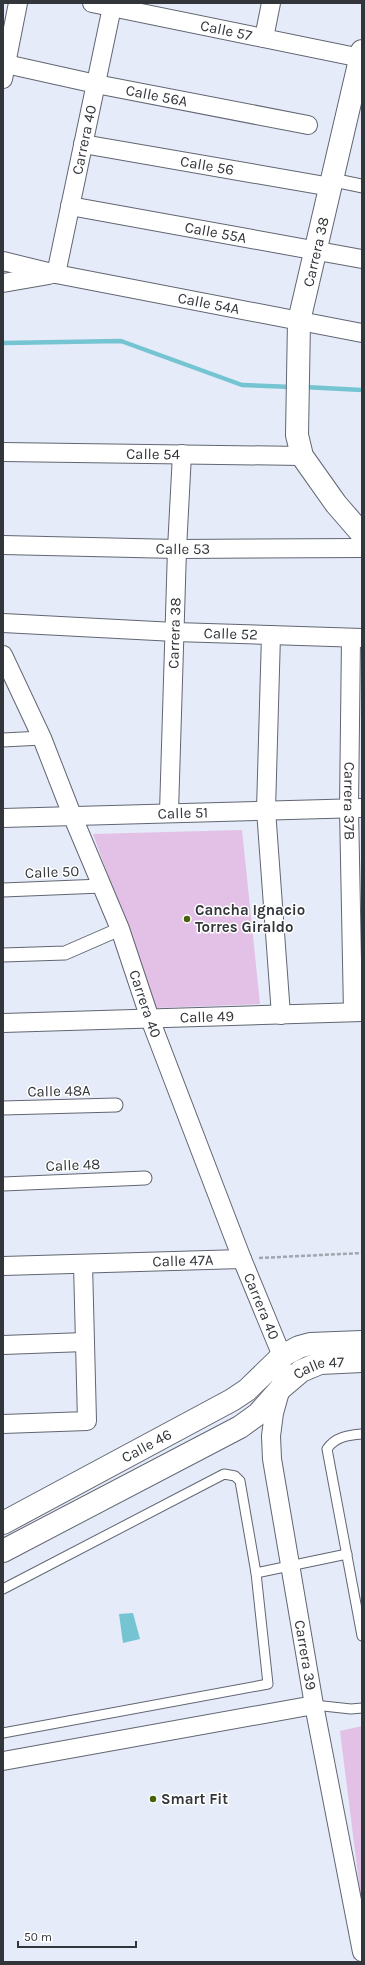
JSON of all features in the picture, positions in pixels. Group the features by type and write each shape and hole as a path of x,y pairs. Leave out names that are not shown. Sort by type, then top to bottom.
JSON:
{"main road":[{"name":"Carrera 38","path":"302,456 297,435 299,321 332,184 355,111 361,54"},
{"path":"302,456 336,504 362,534"},
{"name":"Calle 47","path":"282,1356 299,1347 310,1344 362,1342"},
{"name":"Calle 46","path":"3,1524 232,1400 247,1390 282,1356"},
{"name":"Calle 47","path":"281,1388 301,1371 312,1366 329,1362 362,1361"},
{"name":"Calle 46","path":"3,1550 240,1427 258,1414 281,1388"}],"street":[{"path":"4,71 18,3"},
{"name":"Calle 57","path":"92,3 264,38 361,54"},
{"path":"264,38 271,3"},
{"name":"Carrera 40","path":"56,274 112,7"},
{"name":"Calle 56A","path":"4,71 96,84 308,125"},
{"name":"Calle 56","path":"83,144 332,184 362,186"},
{"name":"Calle 55A","path":"70,206 317,249 362,259"},
{"name":"Calle 54A","path":"3,260 56,274 362,333"},
{"path":"3,283 56,274"},
{"name":"Calle 54","path":"3,452 302,456"},
{"name":"Carrera 38","path":"170,812 177,549 182,454"},
{"name":"Calle 53","path":"3,545 177,549 362,548"},
{"name":"Calle 52","path":"3,623 175,632 357,638"},
{"path":"272,635 266,810 281,1015"},
{"name":"Carrera 37B","path":"357,638 355,808 358,1012"},
{"name":"Carrera 40","path":"3,655 42,738 72,815 120,929 150,1019 242,1259 282,1356"},
{"path":"3,740 42,738"},
{"name":"Calle 51","path":"3,818 170,812 355,808"},
{"name":"Calle 50","path":"3,890 102,886"},
{"path":"3,955 65,953 120,929"},
{"name":"Calle 49","path":"3,1023 358,1012"},
{"name":"Calle 48A","path":"3,1108 116,1105"},
{"name":"Calle 48","path":"3,1184 145,1178"},
{"name":"Calle 47A","path":"3,1266 242,1259"},
{"path":"3,1424 87,1421 83,1264"},
{"path":"3,1345 85,1342"},
{"name":"Carrera 39","path":"282,1356 281,1388 274,1413 271,1436 272,1459 314,1705 362,1952"},
{"path":"3,1761 314,1705"}],"lane":[{"path":"362,1434 349,1435 332,1441 327,1449 362,1636"},
{"path":"3,1589 224,1474 235,1476 240,1481 256,1573 268,1684 3,1733"},
{"path":"256,1573 347,1554"},
{"path":"314,1705 351,1709 362,1708"}],"path":[{"path":"242,1259 362,1253"}],"shaded area":[{"name":"Cancha Ignacio Torres Giraldo","path":"242,830 260,1004 156,1008 93,834"},
{"path":"362,1726 362,1907 340,1731"}],"water":[{"path":"133,1613 140,1639 123,1643 119,1614"}],"waterway":[{"path":"3,343 121,341 242,385 292,387"},
{"path":"304,387 362,390"}],"place":[{"name":"Cancha Ignacio Torres Giraldo","path":"187,919"},
{"name":"Smart Fit","path":"153,1799"}]}
